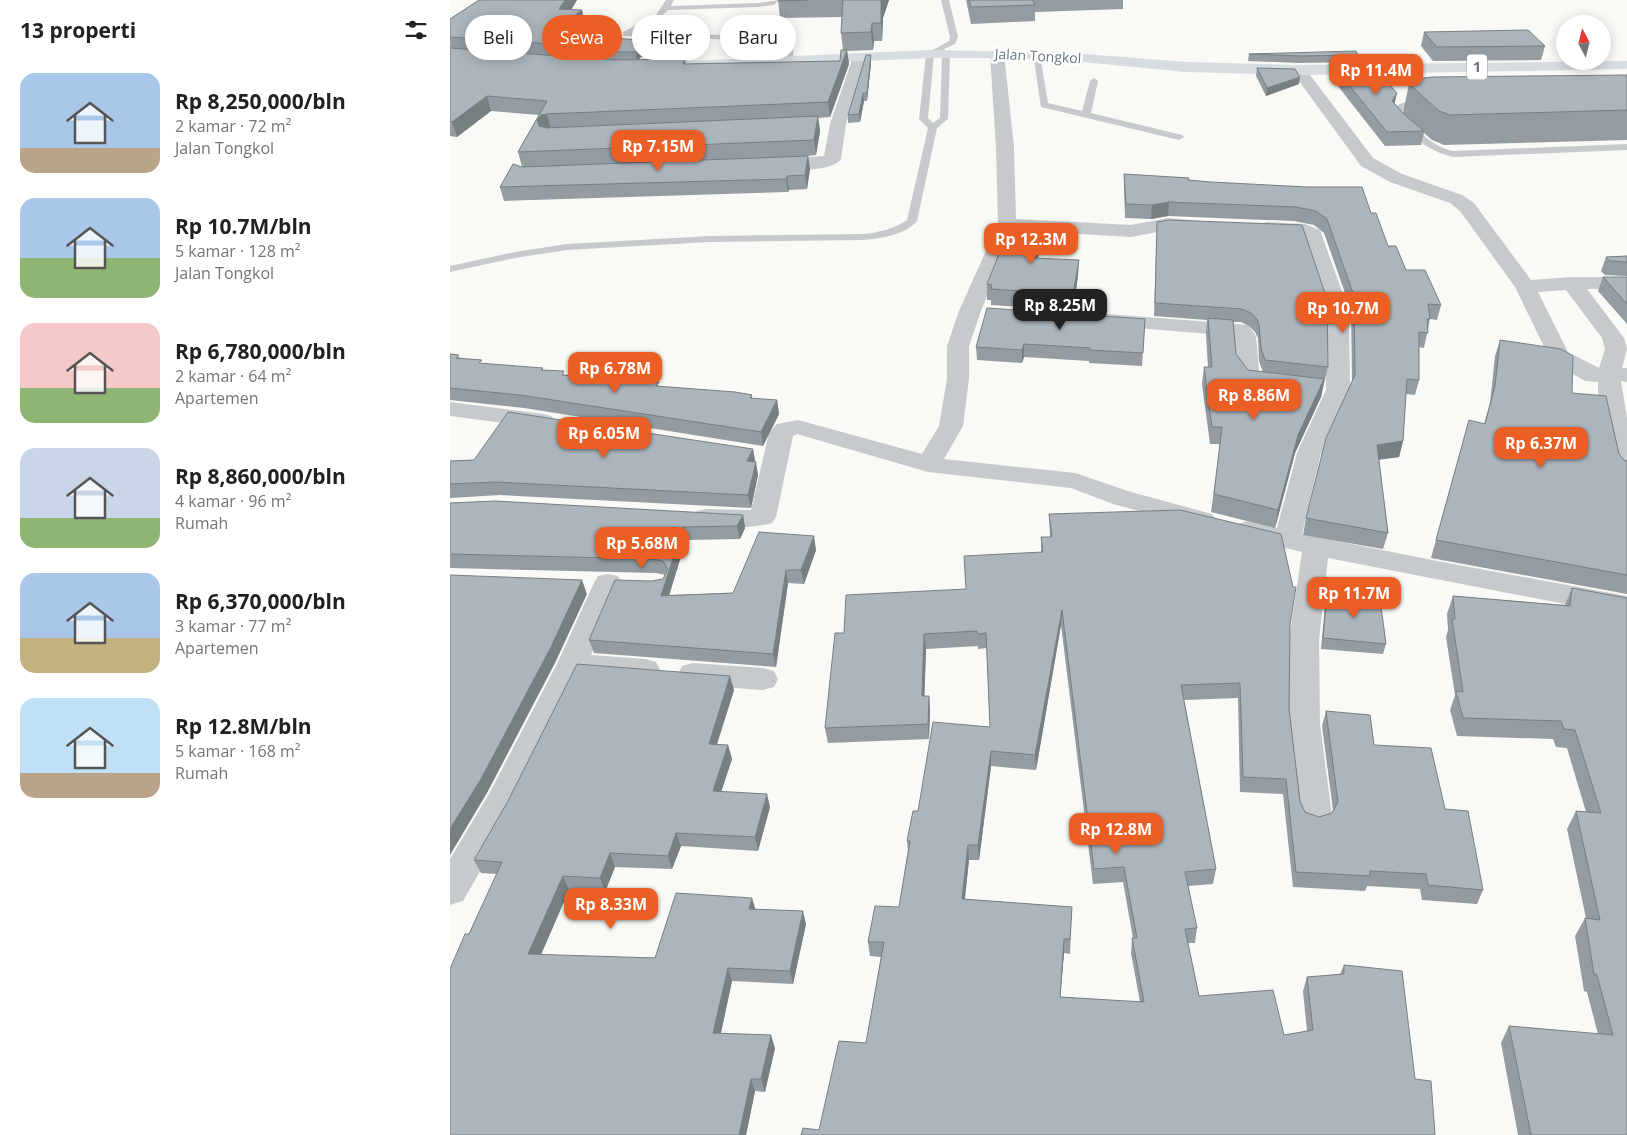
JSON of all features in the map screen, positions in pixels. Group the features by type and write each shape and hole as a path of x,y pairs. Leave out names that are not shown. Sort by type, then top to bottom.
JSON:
{"highway":[{"name":"Jalan Tongkol","path":"796,60 938,53 997,54 1036,55 1186,67 1303,70 1627,64"},
{"name":"Jalan Tongkol","path":"675,65 790,60"}],"street":[{"path":"928,464 951,426 958,379 958,346 980,311 1000,236 1007,224 1005,147 997,54"},
{"path":"752,165 828,162 832,159 838,124 860,57"},
{"path":"1303,70 1366,162 1396,178 1456,199 1467,207 1525,287 1559,356 1565,361 1608,374"},
{"path":"818,125 838,124"},
{"path":"1007,224 1132,231 1168,224 1217,226"},
{"path":"1246,227 1300,229 1313,234 1338,311 1339,325 1318,388 1309,453 1287,540"},
{"path":"1525,287 1572,283 1627,283"},
{"path":"1572,283 1620,338 1608,374 1610,395 1627,471"},
{"path":"1087,319 1240,330 1245,336 1247,371 1259,383 1318,388"},
{"path":"450,409 563,424"},
{"path":"687,516 755,519 763,517 767,455 781,433 786,429 798,426 928,464 1075,481 1122,498 1178,514 1316,548 1627,606"},
{"path":"1315,816 1304,724 1304,640 1316,548"},
{"path":"450,890 501,804 572,664 608,583"},
{"path":"572,664 763,679"}],"lane":[{"path":"622,36 651,21 669,4 759,5 771,3 775,0"},
{"path":"933,127 923,119 938,53 952,42 954,37 945,0"},
{"path":"626,34 720,38"},
{"path":"450,269 515,255 567,247 710,239 864,237 887,234 903,228 912,221 933,127 944,119 938,53"},
{"path":"1036,55 1044,105 1179,137"},
{"path":"1086,114 1094,81"},
{"path":"1436,101 1408,104 1398,108 1395,113 1431,147 1444,153 1627,147"}],"building":[{"path":"479,0 565,0 559,9 582,10 575,15 542,15 542,43 532,43 532,15 465,15 465,38 450,37 450,19"},
{"path":"843,0 881,0 881,23 872,23 871,32 841,33"},
{"path":"969,0 1033,0 1035,5 971,7"},
{"path":"1528,30 1545,46 1437,47 1424,32"},
{"path":"622,39 632,39 632,52 622,52"},
{"path":"450,48 465,49 465,60 532,60 532,54 542,55 542,60 685,60 683,64 840,61 841,50 847,50 828,102 547,114 541,115 537,120 539,126 547,128 818,116 814,140 518,152 547,101 487,96 452,122 450,121"},
{"path":"1356,51 1358,55 1300,56 1249,54"},
{"path":"866,55 871,55 867,93 863,93 859,114 848,115"},
{"path":"1370,63 1397,93 1392,101 1424,131 1387,132 1332,64"},
{"path":"1257,68 1295,69 1300,77 1267,88"},
{"path":"1627,75 1627,110 1450,115 1439,111 1409,84 1416,79 1432,77"},
{"path":"808,156 805,175 787,176 786,179 500,187 513,164 522,167"},
{"path":"1124,174 1189,178 1188,180 1211,182 1307,187 1362,187 1371,213 1376,213 1388,246 1396,246 1406,270 1425,270 1441,305 1428,304 1430,319 1427,319 1428,333 1419,332 1419,380 1407,379 1403,441 1377,445 1388,533 1306,518 1326,438 1355,375 1354,296 1327,219 1316,211 1296,207 1169,202 1152,205 1126,204"},
{"path":"1169,220 1302,225 1327,299 1328,367 1265,360 1261,348 1257,319 1251,313 1242,309 1155,303 1157,222"},
{"path":"1011,224 1042,225 1034,258 1079,260 1073,294 991,289 992,285 987,284"},
{"path":"1627,256 1627,262 1610,261 1606,257"},
{"path":"1603,277 1627,277 1627,304"},
{"path":"987,308 1145,319 1143,353 1024,344 1022,350 976,347"},
{"path":"1208,318 1233,320 1236,354 1248,370 1324,379 1298,435 1278,510 1214,494 1222,427 1212,427 1204,367 1212,367"},
{"path":"1500,340 1561,349 1573,356 1572,393 1606,396 1619,454 1627,461 1627,575 1436,540 1469,420 1485,424 1495,386"},
{"path":"450,354 459,355 456,358 482,360 479,363 564,371 562,375 659,382 656,386 735,392 752,395 750,398 777,400 761,432 520,395 450,388"},
{"path":"508,412 753,449 747,461 756,462 748,495 495,482 450,484 450,461 474,460"},
{"path":"495,501 743,515 737,526 683,527 661,596 733,593 759,532 814,536 801,570 786,570 773,654 589,640 615,580 652,581 663,579 668,569 663,561 652,559 450,554 450,503"},
{"path":"1180,510 1281,534 1293,587 1296,587 1290,625 1289,709 1300,801 1305,812 1319,817 1332,813 1338,802 1326,711 1370,715 1374,745 1431,748 1445,809 1468,811 1483,890 1428,885 1426,874 1370,871 1370,876 1296,872 1286,779 1243,777 1240,683 1181,685 1216,869 1185,872 1197,928 1185,929 1199,996 1273,990 1284,1035 1313,1030 1307,977 1344,974 1344,965 1402,971 1415,1079 1431,1081 1435,1135 801,1135 803,1128 819,1130 839,1041 866,1043 884,942 868,942 875,906 899,907 910,841 907,841 913,811 918,811 933,722 990,727 986,633 978,634 977,631 924,634 922,696 929,696 928,724 825,728 835,633 844,633 846,595 966,589 964,556 1043,552 1041,537 1052,537 1049,514","holes":["1062,610 1094,869 1124,867 1137,938 1132,938 1144,1002 1060,997 1064,939 1070,939 1072,907 962,899 968,845 978,845 991,751 1035,755"]},
{"path":"450,575 582,580 550,649 481,779 450,829"},
{"path":"1572,588 1627,598 1627,1135 1531,1135 1509,1026 1613,1035 1597,975 1594,974 1585,918 1600,920 1576,811 1601,813 1575,730 1564,729 1561,721 1463,718 1456,691 1463,692 1452,619 1455,619 1453,596 1570,606"},
{"path":"1327,594 1380,599 1386,644 1323,638"},
{"path":"577,664 730,676 709,744 728,745 713,791 767,794 755,837 676,833 668,856 610,853 600,878 563,876 528,954 655,958 676,893 752,898 749,909 803,911 790,971 728,968 713,1033 771,1035 761,1079 751,1079 739,1135 450,1135 450,969 465,934 469,934 502,862 474,860 508,801"}]}
